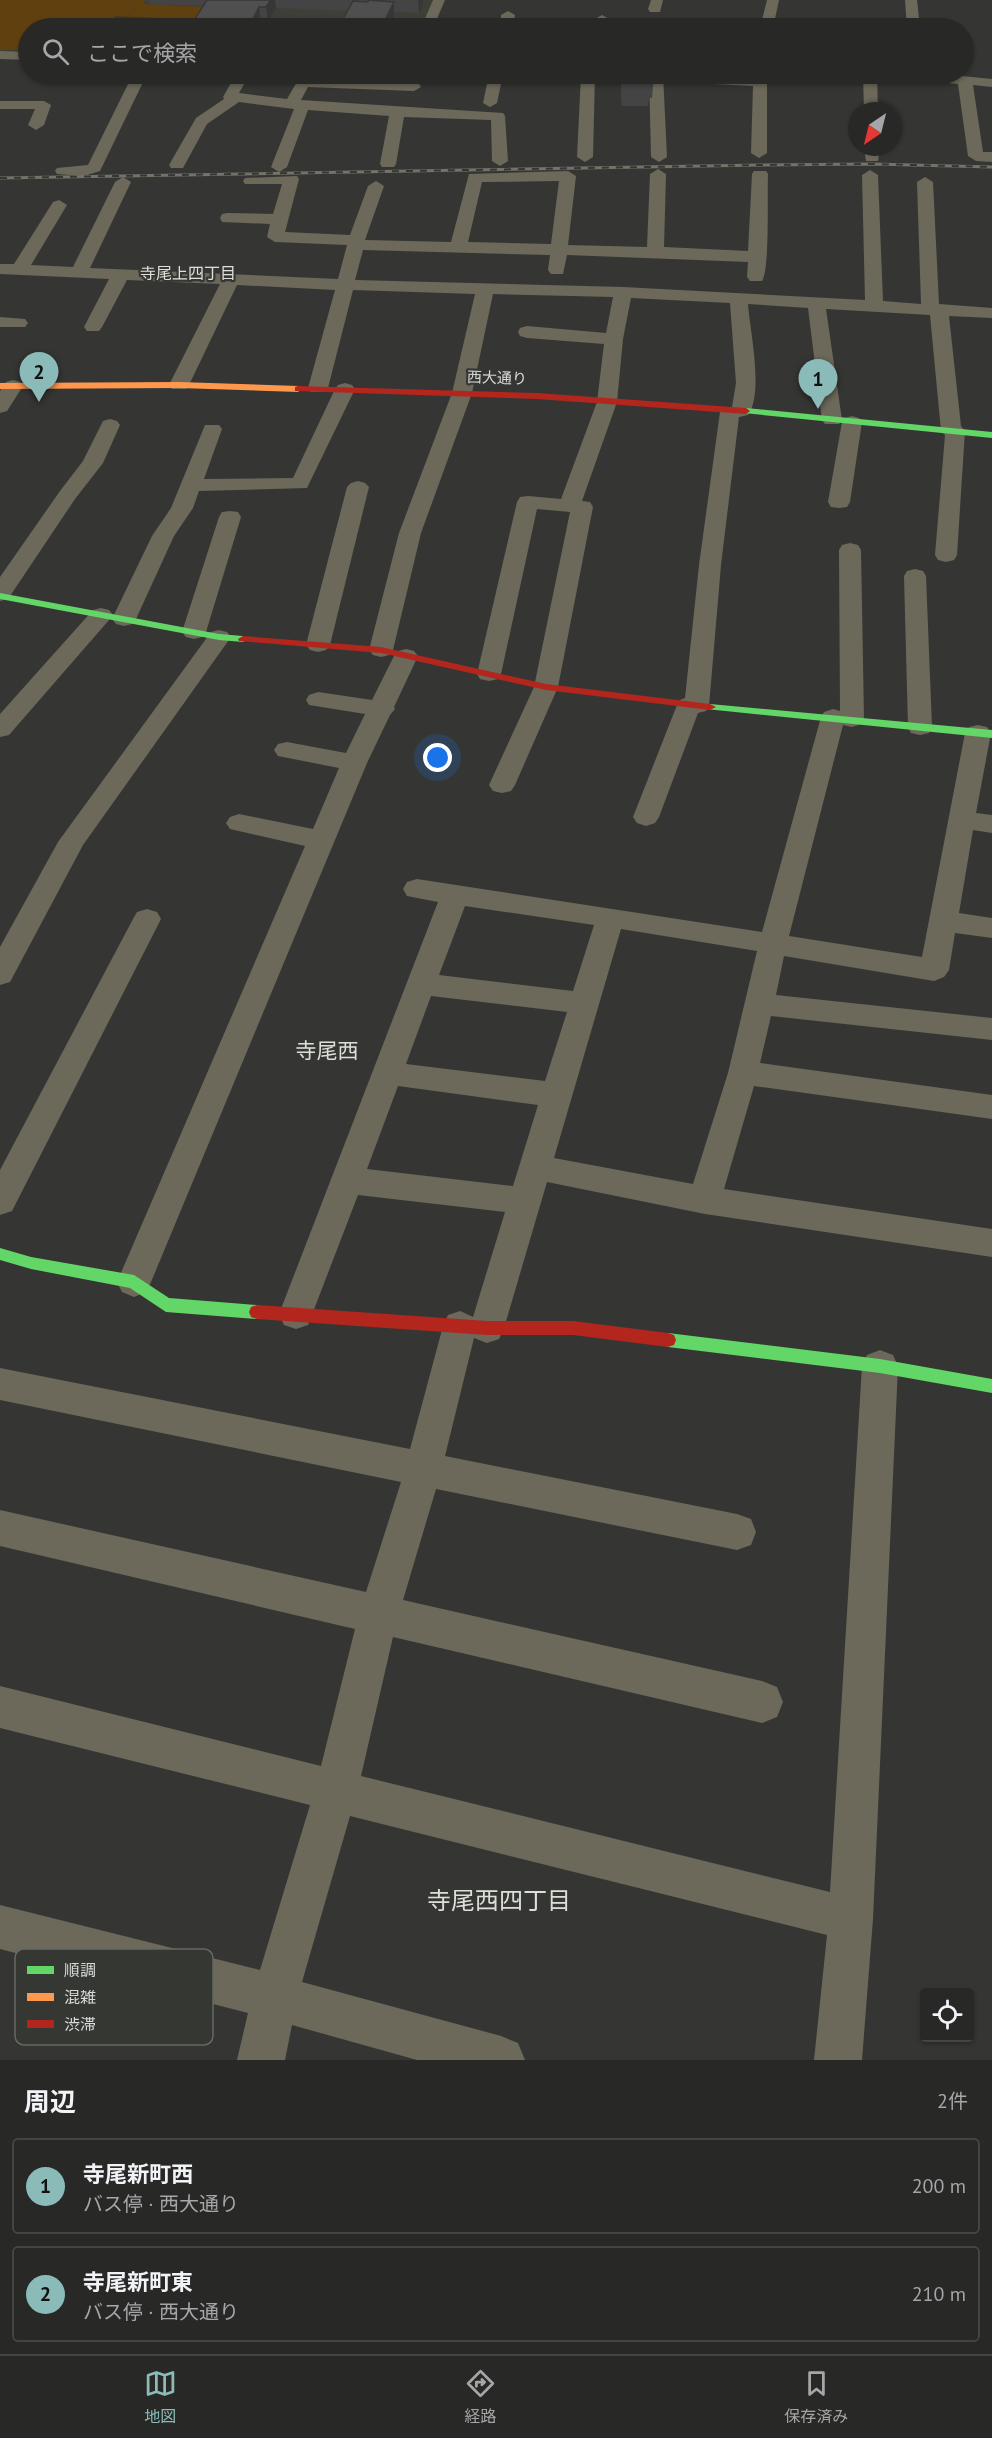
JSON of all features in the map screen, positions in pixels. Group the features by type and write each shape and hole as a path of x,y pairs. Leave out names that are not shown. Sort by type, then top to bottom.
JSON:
{"street":[{"path":"431,18 439,0"},
{"path":"769,18 773,0"},
{"path":"911,0 913,18"},
{"path":"0,56 18,56"},
{"path":"974,81 992,83"},
{"path":"63,171 84,171 94,168 135,84"},
{"path":"237,84 230,97 401,113 498,116 500,161"},
{"path":"279,166 303,84"},
{"path":"388,164 401,113 414,84"},
{"path":"490,103 494,84"},
{"path":"585,157 588,84"},
{"path":"657,84 659,157"},
{"path":"759,153 760,84"},
{"path":"870,84 871,102"},
{"path":"966,84 976,156 992,158"},
{"path":"177,165 201,121 237,97"},
{"path":"0,105 44,105 36,125"},
{"path":"655,252 658,174"},
{"path":"646,817 693,705 710,565 735,412 746,382 747,298 757,257 760,174"},
{"path":"458,247 475,177 568,176 554,291"},
{"path":"870,176 874,305"},
{"path":"251,181 291,179 275,237 458,247 757,257"},
{"path":"79,272 123,182"},
{"path":"925,182 934,309 953,431 946,555"},
{"path":"318,388 357,242 376,186"},
{"path":"19,270 58,204"},
{"path":"228,218 280,219"},
{"path":"0,269 345,285 622,291 992,313"},
{"path":"93,327 121,274"},
{"path":"179,385 232,278"},
{"path":"134,1282 354,764 382,709 393,653 410,533 462,393 485,289"},
{"path":"569,506 607,402 622,291"},
{"path":"816,302 842,421 839,502"},
{"path":"0,322 19,322"},
{"path":"527,332 614,339"},
{"name":"西大通り","path":"6,386 179,385 462,393 735,412 992,435"},
{"path":"0,407 6,386"},
{"path":"190,485 300,484 345,389"},
{"path":"110,425 93,463 67,495 0,595 206,635 393,653 546,687 693,705 843,718 985,734 962,820 934,970 417,888"},
{"path":"124,619 163,536 182,508 212,429"},
{"path":"318,645 358,487"},
{"path":"489,674 528,502 582,507 546,687 502,785"},
{"path":"0,974 71,842 206,635 230,517"},
{"path":"705,1200 722,1136 743,1073 773,944 843,718 850,550"},
{"path":"915,576 920,727"},
{"path":"0,729 101,615"},
{"path":"318,700 382,709"},
{"path":"287,750 354,764"},
{"path":"962,820 992,824"},
{"path":"239,823 322,840"},
{"path":"296,1314 454,895"},
{"path":"261,2060 275,1996 336,1790 379,1614 423,1470 473,1327 524,1201 610,917"},
{"path":"0,1201 147,919"},
{"path":"943,921 992,928"},
{"path":"421,984 584,1003"},
{"path":"759,1004 992,1029"},
{"path":"387,1073 556,1095"},
{"path":"743,1073 992,1107"},
{"path":"535,1167 705,1200 992,1243"},
{"path":"347,1180 524,1201"},
{"path":"0,1254 31,1263 134,1282 166,1305 473,1327 573,1328 880,1366 992,1386"},
{"path":"838,2060 851,1919 880,1366"},
{"path":"0,1384 737,1532"},
{"path":"0,1528 762,1702"},
{"path":"0,1707 851,1919"},
{"path":"0,1927 88,1949"},
{"path":"213,1980 501,2060"}],"shaded area":[{"path":"0,0 433,0 426,18 18,18 18,52 0,52"},
{"path":"0,0 145,0 143,4 206,7 198,18 127,18 137,4 126,18 18,18 18,50 0,50"}],"building":[{"path":"207,0 271,0 266,7 259,7 254,18 195,18"},
{"path":"368,0 394,2 386,18 344,18 353,1 368,2"}],"railway":[{"path":"0,178 762,165 872,164 992,167"}],"traffic: fast":[{"path":"746,411 992,435"},
{"path":"0,596 219,637 243,639"},
{"path":"710,707 992,734"},
{"path":"0,1254 31,1263 134,1282 166,1305 257,1312"},
{"path":"668,1340 880,1366 992,1386"}],"traffic: slow":[{"path":"0,386 179,385 298,389"}],"traffic: jam":[{"path":"298,389 537,396 746,411"},
{"path":"243,639 381,650 546,687 710,707"},
{"path":"257,1312 487,1328 573,1328 668,1340"}],"place":[{"name":"寺尾新町東","path":"39,402"},
{"name":"寺尾新町西","path":"818,409"}],"district":[{"name":"寺尾上四丁目","path":"188,273"},
{"name":"寺尾西","path":"327,1051"},
{"name":"寺尾西四丁目","path":"499,1901"}]}
